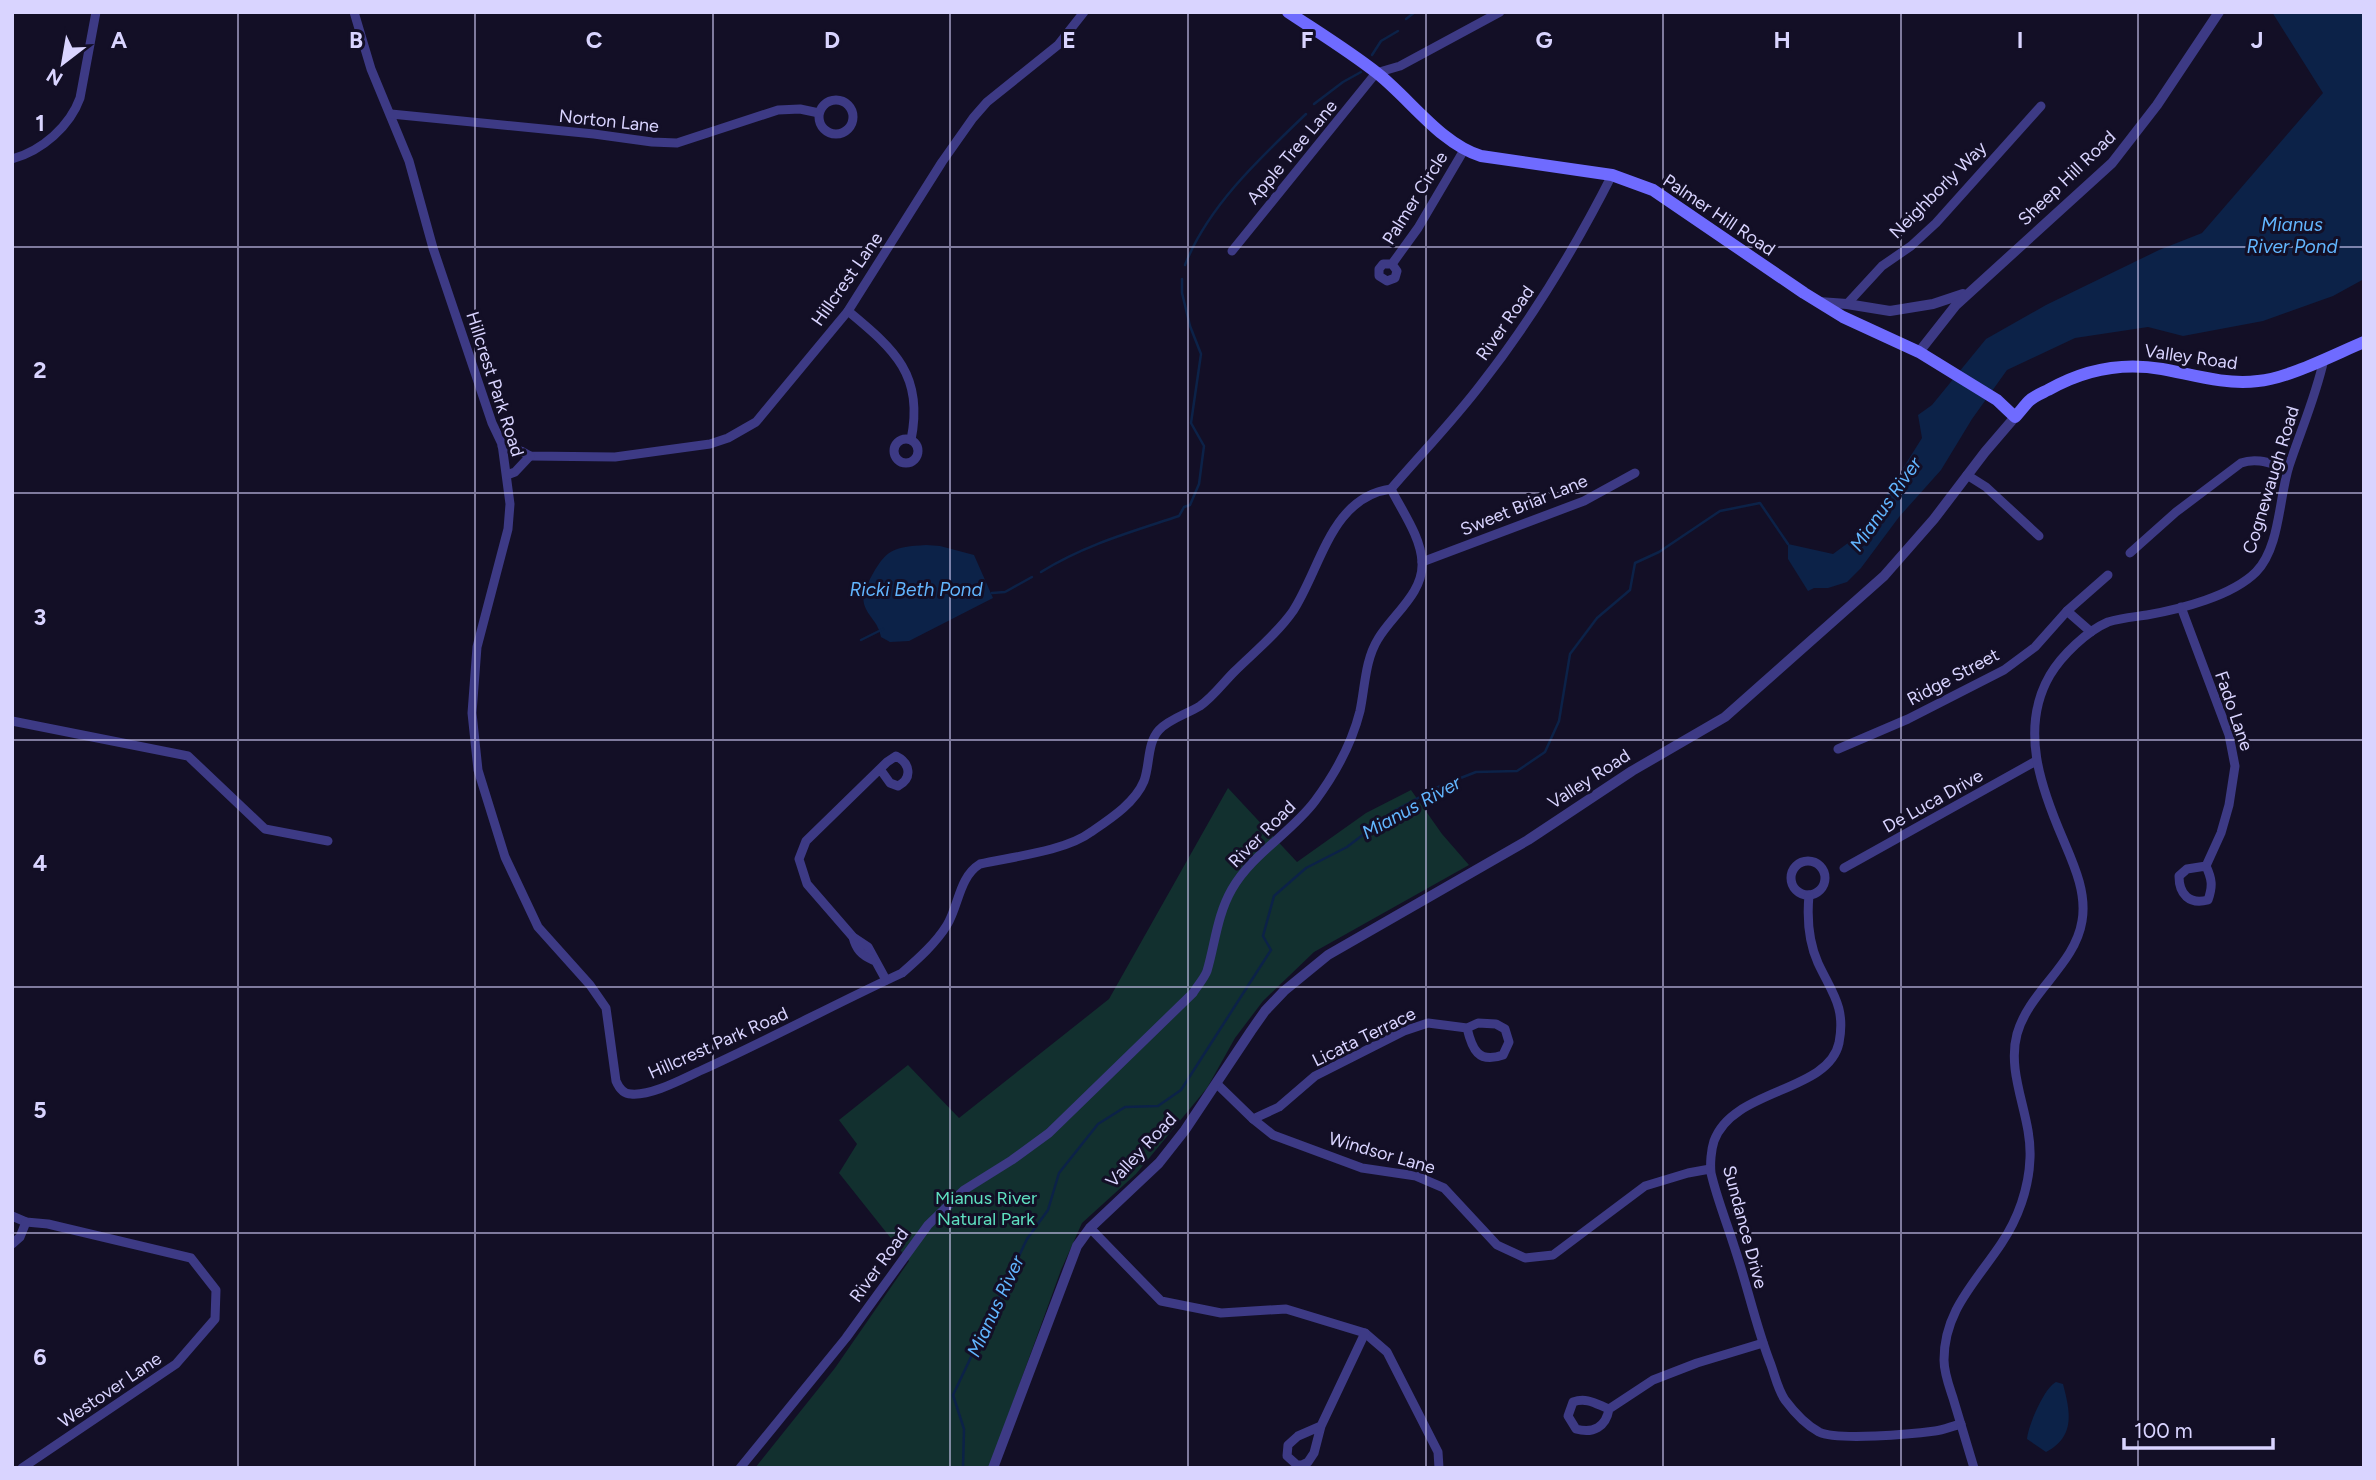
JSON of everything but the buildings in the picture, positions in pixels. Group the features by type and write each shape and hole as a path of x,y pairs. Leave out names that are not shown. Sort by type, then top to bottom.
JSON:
{"main road":[{"name":"Palmer Hill Road","path":"1288,12 1376,73 1449,139 1464,149 1481,156 1612,175 1653,190 1819,302 1853,322 1949,369 1997,400 2015,417"},
{"name":"Valley Road","path":"2015,417 2031,399 2063,381 2104,369 2132,366 2239,383 2273,379 2364,342"}],"street":[{"path":"12,159 31,152 47,141 75,111 80,98 96,12"},
{"name":"Hillcrest Park Road","path":"354,12 371,69 409,161 433,248 502,446 507,475 510,504 508,529 477,647 472,713 478,770 505,857 538,927 590,985 606,1008 610,1051 618,1086 622,1091 633,1095 660,1088 752,1048 902,973 948,924 969,871 980,864 1076,842 1098,827 1132,798 1144,781 1152,743 1161,728 1201,705 1292,612 1328,539 1341,520 1363,498 1376,491 1391,489"},
{"name":"Hillcrest Lane","path":"502,446 530,456 615,457 710,444 728,438 756,422 848,311 942,162 973,118 987,102 1058,45 1084,12"},
{"path":"1376,73 1400,66 1500,12"},
{"name":"Sheep Hill Road","path":"1919,352 1956,305 2112,163 2149,116 2219,12"},
{"name":"Apple Tree Lane","path":"1232,251 1376,73"},
{"name":"Neighborly Way","path":"1847,303 1882,266 1911,246 1936,223 2041,106"},
{"name":"Norton Lane","path":"391,114 677,143 778,110 800,109 819,113"},
{"name":"Palmer Circle","path":"1392,264 1418,228 1464,149"},
{"name":"River Road","path":"1391,489 1481,385 1521,329 1546,292 1612,175"},
{"path":"1819,302 1847,303 1890,311 1933,304 1972,291"},
{"path":"848,311 872,331 901,362 915,394 915,420 911,440"},
{"name":"Cognewaugh Road","path":"1974,1468 1944,1370 1945,1335 1955,1311 2002,1242 2022,1200 2030,1157 2028,1129 2013,1051 2024,1015 2071,952 2079,937 2085,905 2076,868 2050,810 2036,761 2035,727 2041,694 2059,663 2091,632 2105,624 2181,607 2223,593 2243,583 2258,570 2274,536 2288,468 2325,359"},
{"name":"Valley Road","path":"993,1468 1077,1246 1090,1228 1159,1163 1185,1130 1265,1012 1284,991 1328,955 1528,840 1632,771 1725,718 1884,576 1934,519 2015,417"},
{"path":"507,475 523,465 530,456"},
{"path":"2130,553 2176,512 2241,463 2260,460 2288,468"},
{"name":"Sweet Briar Lane","path":"1422,562 1584,501 1635,473"},
{"path":"1967,475 1986,487 2039,536"},
{"path":"1391,489 1417,541 1422,562"},
{"name":"River Road","path":"740,1468 846,1338 887,1279 934,1219 964,1189 1012,1160 1049,1133 1193,993 1206,973 1221,914 1231,890 1244,871 1300,820 1332,776 1355,726 1371,653 1378,637 1412,593 1419,579 1422,562"},
{"name":"Ridge Street","path":"1838,749 1908,719 2004,670 2035,647 2067,611 2108,575"},
{"name":"Fado Lane","path":"2181,607 2229,735 2235,766 2230,805 2206,866"},
{"path":"2067,611 2091,632"},
{"path":"12,721 188,756 265,829 328,841"},
{"name":"De Luca Drive","path":"1844,868 2036,761"},
{"path":"880,769 806,841 799,859 807,884 853,937 868,947 873,960 887,980"},
{"name":"Fado Lane","path":"2206,866 2212,878 2212,888 2207,900 2199,902 2187,899 2179,888 2179,876 2187,869 2206,866"},
{"name":"Sundance Drive","path":"1810,895 1808,908 1812,945 1839,1002 1838,1048 1808,1079 1761,1098 1730,1119 1714,1142 1710,1169 1763,1343 1783,1398 1807,1424 1823,1434 1893,1435 1938,1431 1961,1424"},
{"name":"Licata Terrace","path":"1253,1119 1279,1107 1315,1076 1404,1031 1428,1023 1467,1028 1478,1023 1496,1024 1506,1029 1509,1042 1503,1055 1491,1059 1479,1055 1471,1046 1467,1028"},
{"path":"1217,1084 1253,1119"},
{"name":"Windsor Lane","path":"1253,1119 1273,1135 1362,1168 1416,1176 1444,1188 1497,1245 1525,1258 1552,1255 1645,1186 1688,1172 1710,1169"},
{"name":"Westover Lane","path":"12,1216 26,1222 48,1224 191,1258 216,1290 215,1319 176,1364 22,1468"},
{"path":"12,1244 20,1237 26,1222"},
{"path":"1090,1228 1161,1301 1221,1313 1286,1309 1365,1333 1387,1352 1438,1452 1439,1468"},
{"path":"1321,1426 1298,1436 1287,1445 1287,1456 1292,1462 1297,1465 1308,1462 1314,1453 1321,1426 1365,1333"},
{"path":"1609,1409 1586,1399 1579,1400 1573,1402 1568,1416 1576,1429 1594,1430 1607,1418 1609,1409 1653,1380 1763,1343"}],"green space":[{"name":"Mianus River Natural Park","path":"1228,788 1297,862 1366,813 1411,790 1442,834 1469,865 1314,952 1263,1001 1235,1038 1207,1088 1136,1174 1082,1223 1061,1270 989,1468 755,1468 835,1368 909,1261 839,1173 857,1144 839,1120 908,1065 959,1118 1109,999"}],"water":[{"name":"Mianus River Pond","path":"2272,12 2364,12 2364,279 2333,296 2263,321 2183,336 2148,327 2075,338 2007,370 1972,419 1941,470 1899,517 1861,568 1847,582 1808,591 1788,559 1788,544 1833,554 1863,532 1922,438 1918,415 1932,405 1986,339 2046,305 2159,250 2202,233 2323,93"},
{"name":"Ricki Beth Pond","path":"926,545 974,555 993,598 909,641 890,642 881,637 866,608 866,588 886,556 898,549"},
{"path":"2056,1382 2063,1384 2068,1404 2068,1422 2062,1438 2046,1452 2027,1439 2037,1408"}],"waterway":[{"path":"1406,19 1415,12"},
{"path":"1372,55 1381,41 1398,31"},
{"path":"1314,104 1361,72"},
{"path":"1185,265 1207,223 1237,183 1306,114"},
{"path":"1041,572 1091,547 1179,516 1184,507 1190,505 1199,484 1204,446 1191,423 1201,354 1190,326 1182,293 1182,279"},
{"name":"Mianus River","path":"963,1468 964,1429 953,1395 1027,1239 1048,1210 1059,1173 1098,1124 1125,1107 1158,1106 1181,1090 1271,950 1263,936 1274,896 1306,868 1347,847 1394,811 1440,786 1476,772 1517,771 1545,752 1559,721 1570,654 1597,618 1630,590 1635,563 1659,552 1720,511 1760,503 1788,544"},
{"path":"992,593 1005,592 1032,577"},
{"path":"861,640 883,629"}]}
